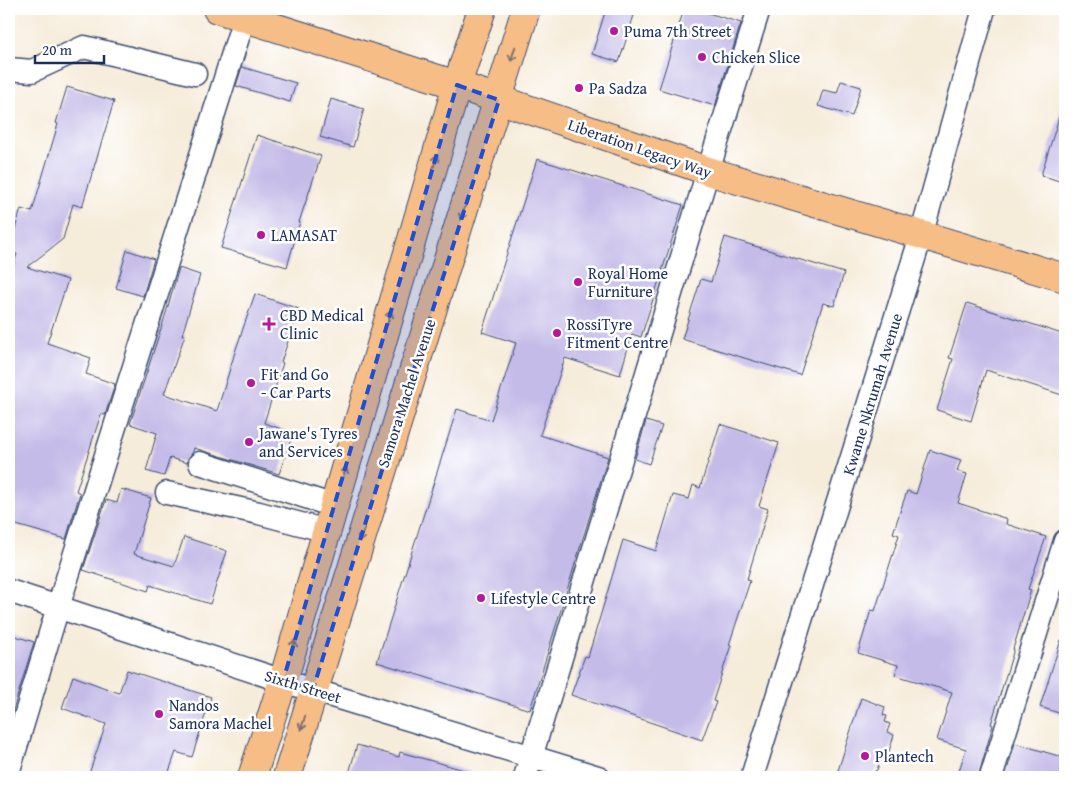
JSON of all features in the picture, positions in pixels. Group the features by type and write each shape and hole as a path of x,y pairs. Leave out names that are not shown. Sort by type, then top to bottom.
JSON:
{"main road":[{"name":"Liberation Legacy Way","path":"217,9 245,13 708,171 1065,278"},
{"path":"252,777 283,681 482,9"},
{"name":"Samora Machel Avenue","path":"287,777 526,9"}],"street":[{"path":"528,767 708,171 759,9"},
{"name":"Kwame Nkrumah Avenue","path":"752,777 921,236 984,9"},
{"path":"9,770 58,607 245,13"},
{"path":"9,69 32,71 84,47 195,74"},
{"path":"200,463 331,518"},
{"path":"167,494 259,513 331,518"},
{"path":"990,777 1065,541"},
{"name":"Sixth Street","path":"9,591 283,681 313,689 528,767 598,777"}],"highlighted area":[{"path":"457,85 499,100 313,689 283,681"}],"building":[{"name":"Puma 7th Street","path":"606,9 636,9 619,62 592,54"},
{"name":"Chicken Slice","path":"684,9 695,9 741,23 715,106 659,89"},
{"path":"242,67 296,83 290,102 236,86"},
{"path":"841,81 861,87 852,116 818,106 823,90 837,93"},
{"path":"67,87 114,101 82,207 73,204 63,239 27,267 68,280 47,343 91,358 86,374 115,384 105,415 101,414 76,491 80,493 66,539 9,523 9,279 17,254 9,251 9,249 21,209 32,212"},
{"path":"331,99 364,109 353,147 320,137"},
{"path":"1061,111 1065,111 1065,183 1041,175"},
{"path":"257,135 321,156 299,222 287,267 221,248"},
{"path":"537,159 683,205 641,337 632,334 620,375 565,358 540,435 608,457 530,710 377,662 457,409 491,420 516,343 482,332"},
{"path":"725,237 844,273 834,306 823,303 800,375 682,339 701,279 711,282"},
{"path":"127,250 154,259 143,296 116,288"},
{"path":"179,268 200,275 182,335 185,335 164,394 217,411 255,294 299,309 281,362 283,363 264,423 293,433 279,474 194,448 187,463 170,458 164,476 146,471 157,433 130,424"},
{"path":"967,303 1065,335 1065,396 986,370 971,421 937,410 953,359 949,358"},
{"path":"646,421 662,426 649,464 635,459"},
{"path":"720,424 779,443 759,506 768,509 747,579 750,581 713,701 716,702 702,740 571,695 585,656 588,657 623,540 656,551 673,495 689,499 693,485 700,488"},
{"path":"930,450 961,460 957,471 967,474 958,503 1007,519 1006,524 1046,537 1028,589 1031,590 991,724 993,725 978,777 957,777 966,749 937,740 952,692 895,675 898,665 858,653 871,610 875,611 899,535 893,533 907,491 916,494"},
{"path":"121,489 151,498 134,554 174,566 184,537 227,551 210,604 150,585 148,591 83,570 106,500 117,503"},
{"path":"9,634 34,642 10,720 9,719"},
{"path":"1061,640 1065,641 1065,715 1040,707"},
{"path":"127,670 211,697 192,757 176,752 167,777 107,777 90,771 106,724 62,708 73,676 119,693"},
{"path":"861,698 885,707 883,715 887,716 885,722 890,724 887,732 894,735 886,761 880,761 873,777 836,777"},
{"path":"1015,743 1065,758 1065,777 1015,777 1006,774"},
{"path":"357,745 399,757 400,752 471,772 470,777 348,777"}],"place":[{"name":"Puma 7th Street","path":"614,31"},
{"name":"Chicken Slice","path":"702,57"},
{"name":"Pa Sadza","path":"579,88"},
{"name":"LAMASAT","path":"261,235"},
{"name":"Royal Home Furniture","path":"578,282"},
{"name":"CBD Medical Clinic","path":"269,324"},
{"name":"RossiTyre Fitment Centre","path":"557,333"},
{"name":"Fit and Go - Car Parts","path":"251,383"},
{"name":"Jawane's Tyres and Services","path":"249,442"},
{"name":"Lifestyle Centre","path":"481,598"},
{"name":"Nandos Samora Machel","path":"159,714"},
{"name":"Plantech","path":"865,756"}]}
